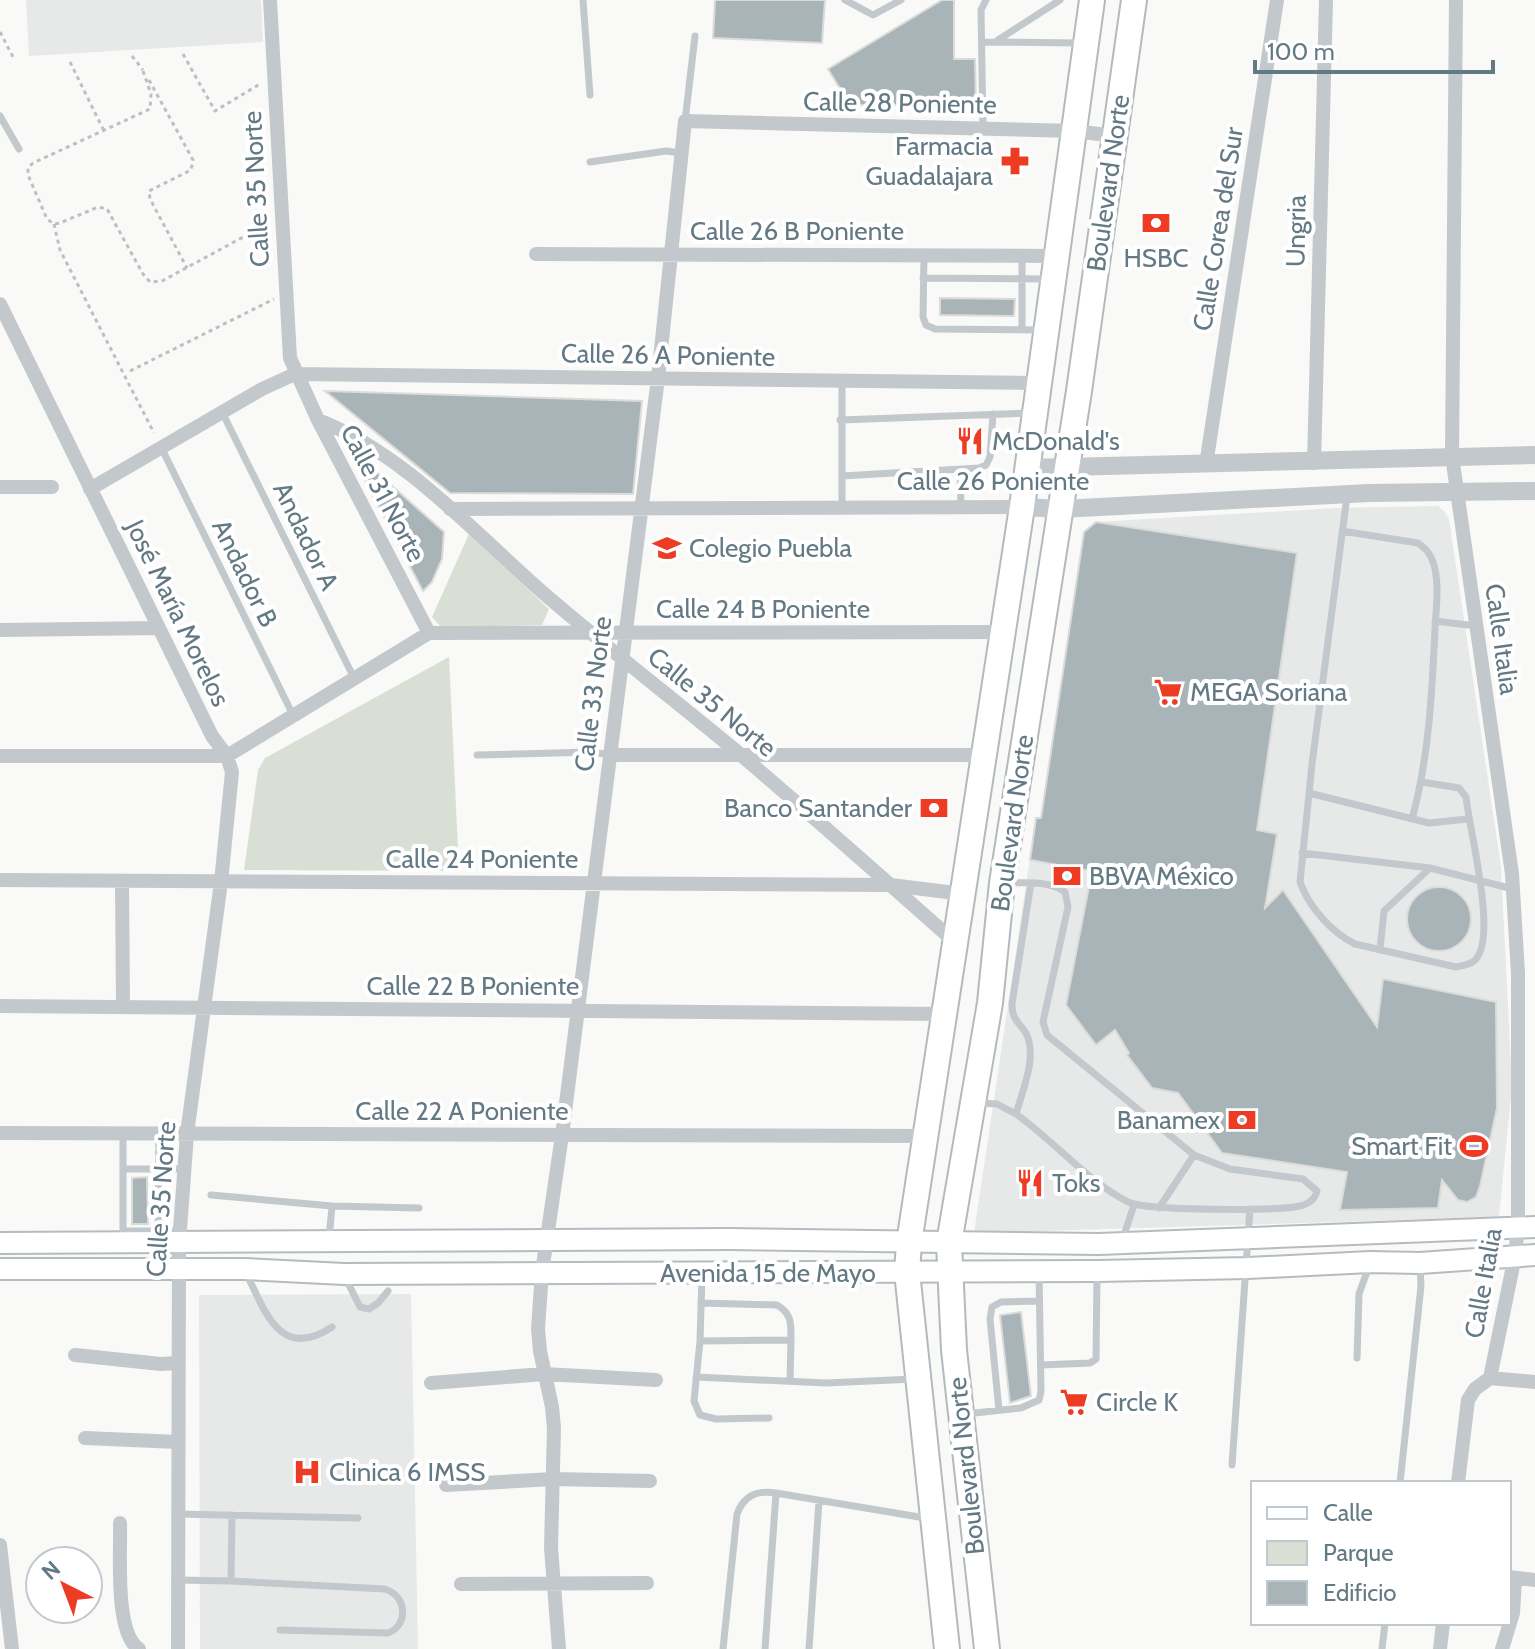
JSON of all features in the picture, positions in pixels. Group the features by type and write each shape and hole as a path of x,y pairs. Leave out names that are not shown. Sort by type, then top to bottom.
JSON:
{"main road":[{"name":"Boulevard Norte","path":"947,1649 907,1272 909,1243 1036,413 1092,0"},
{"name":"Boulevard Norte","path":"987,1649 960,1415 949,1243 990,1003 1002,883 1061,509 1134,0"},
{"name":"Avenida 15 de Mayo","path":"0,1243 179,1237 329,1242 728,1239 1122,1243 1527,1226"},
{"name":"Avenida 15 de Mayo","path":"0,1269 179,1268 344,1274 1097,1271 1420,1263 1525,1256"}],"street":[{"name":"Calle 35 Norte","path":"270,0 287,340 295,374"},
{"name":"Calle Corea del Sur","path":"1206,465 1277,0"},
{"name":"Ungria","path":"1314,463 1326,0"},
{"name":"Calle Italia","path":"1456,0 1452,456 1513,889 1527,1226 1525,1256 1490,1378"},
{"name":"Calle 28 Poniente","path":"685,121 1074,131 1115,136"},
{"name":"Calle 33 Norte","path":"559,1649 551,1548 554,1428 538,1329 542,1272 642,508 685,121"},
{"name":"Calle 26 B Poniente","path":"536,254 1022,256 1056,268"},
{"name":"José María Morelos","path":"0,304 212,736 227,756"},
{"path":"90,489 262,389 295,374"},
{"name":"Calle 26 A Poniente","path":"295,374 1040,383"},
{"name":"Calle 31 Norte","path":"295,374 429,633"},
{"name":"Calle 35 Norte","path":"318,420 372,447 450,509 531,583 740,755 956,943"},
{"name":"Calle 26 Poniente","path":"1027,468 1535,455"},
{"path":"1366,458 1369,493"},
{"path":"1,485 52,487"},
{"name":"Calle 26 Poniente","path":"450,509 1061,509 1369,493 1535,491"},
{"path":"0,630 159,628"},
{"name":"Calle 24 B Poniente","path":"429,633 1002,632"},
{"path":"0,756 227,756 429,633"},
{"path":"610,755 984,755"},
{"name":"Calle 35 Norte","path":"178,1649 179,1237 187,1134 231,784 232,772 227,756"},
{"name":"Calle 24 Poniente","path":"0,880 891,885 963,894"},
{"path":"122,881 123,1007"},
{"name":"Calle 22 B Poniente","path":"0,1006 946,1014"},
{"name":"Calle 22 A Poniente","path":"0,1133 924,1136"},
{"path":"75,1355 178,1363"},
{"path":"431,1383 544,1374 656,1380"},
{"path":"1458,1481 1468,1400 1475,1389 1490,1378 1535,1382"},
{"path":"85,1438 178,1442"},
{"path":"446,1485 553,1479 650,1481"},
{"path":"120,1523 123,1624 132,1645 139,1649"},
{"path":"0,1545 12,1649"},
{"path":"1511,1620 1512,1578 1535,1580"},
{"path":"461,1584 647,1583"},
{"path":"1440,1649 1443,1625"},
{"path":"1502,1649 1509,1625"}],"lane":[{"path":"583,0 590,95"},
{"path":"845,0 873,15 901,0"},
{"path":"983,129 981,10 986,0"},
{"path":"996,41 1060,0"},
{"path":"685,121 695,36"},
{"path":"982,42 1086,43"},
{"path":"0,116 19,149"},
{"path":"590,162 666,151 681,153"},
{"path":"924,255 923,317 926,325 935,329 1047,330"},
{"path":"1022,256 1022,330"},
{"path":"923,278 1022,279 1056,268"},
{"path":"842,381 842,508"},
{"name":"Andador A","path":"222,412 354,678"},
{"path":"840,420 1036,413"},
{"path":"842,476 960,471 986,465 990,457 993,414"},
{"name":"Andador B","path":"161,447 293,715"},
{"path":"960,471 961,507"},
{"path":"1348,495 1300,882 1306,898 1340,937 1355,944 1456,967 1475,961 1480,952 1485,912 1466,797 1462,790 1422,782"},
{"path":"1342,531 1418,543 1428,550 1434,564 1437,585 1432,698 1422,782 1412,819"},
{"path":"1435,621 1476,626"},
{"path":"477,755 592,752 610,755"},
{"path":"1309,793 1429,823 1468,819"},
{"path":"1302,853 1430,868 1513,889"},
{"path":"1380,949 1384,911 1430,868"},
{"path":"972,1103 997,1104 1016,1114 1096,1181 1134,1205 1250,1209 1303,1206 1316,1196 1317,1191 1303,1179 1230,1169 1194,1155 1047,1035 1043,1022 1068,907 1067,898 1059,888 1031,883 1002,883"},
{"path":"1016,1114 1029,1067 1029,1040 1014,1020 1012,1004 1031,883"},
{"path":"1029,1040 1047,1035"},
{"path":"123,1133 123,1237"},
{"path":"158,1237 159,1134"},
{"path":"1159,1208 1194,1155"},
{"path":"123,1169 184,1169"},
{"path":"211,1195 332,1206 419,1208"},
{"path":"1122,1243 1134,1205"},
{"path":"329,1242 332,1206"},
{"path":"1232,1465 1250,1209"},
{"path":"1357,1358 1359,1294 1370,1262"},
{"path":"1400,1481 1421,1286 1420,1263"},
{"path":"244,1269 277,1331 294,1339 318,1336 332,1327"},
{"path":"960,1415 1021,1408 1039,1400 1039,1271"},
{"path":"1041,1365 1090,1363 1096,1359 1097,1271"},
{"path":"344,1274 360,1307 369,1309 388,1291"},
{"path":"702,1274 694,1401 700,1415 716,1419 769,1418"},
{"path":"999,1410 990,1319 992,1307 1001,1302 1039,1301"},
{"path":"701,1303 777,1305 787,1312 791,1321 790,1381"},
{"path":"700,1341 791,1340"},
{"path":"696,1377 790,1381 918,1379"},
{"path":"723,1649 737,1514 741,1504 756,1493 776,1493 933,1520"},
{"path":"765,1649 776,1493"},
{"path":"809,1649 819,1501"},
{"path":"177,1514 358,1518"},
{"path":"231,1581 232,1515"},
{"path":"178,1580 385,1589 399,1596 401,1601 401,1624 388,1633 280,1630"},
{"path":"1382,1649 1385,1625"}],"path":[{"path":"0,32 13,57"},
{"path":"183,54 215,111 274,76"},
{"path":"132,56 193,160 191,170 149,191 150,199 187,268"},
{"path":"70,62 104,131"},
{"path":"143,71 151,94 150,109 28,168 28,175 47,219 57,224 98,207 107,209 150,282 162,281 282,215"},
{"path":"57,224 60,250 161,447"},
{"path":"130,371 286,293"}],"shaded area":[{"path":"26,0 261,0 263,42 29,56"},
{"path":"1438,506 1449,519 1501,867 1512,1086 1499,1217 974,1233 1036,818 1041,818 1084,532 1096,522 1337,508"},
{"name":"Clinica 6 IMSS","path":"411,1294 418,1649 200,1649 199,1295"}],"green space":[{"path":"469,534 549,609 542,625 441,627 432,617"},
{"path":"449,657 459,871 244,870 258,770 265,758"}],"building":[{"path":"715,0 825,0 822,43 713,38"},
{"path":"942,0 954,0 954,59 975,59 976,109 954,109 954,105 850,105 828,69"},
{"path":"940,298 1015,299 1014,316 940,315"},
{"path":"325,391 642,401 633,494 450,493"},
{"path":"346,445 444,532 442,559 432,582 423,591"},
{"path":"1096,522 1297,553 1257,830 1277,834 1265,908 1283,890 1377,1027 1383,979 1496,1002 1497,1108 1480,1186 1476,1197 1467,1202 1458,1200 1442,1180 1438,1208 1340,1210 1347,1172 1222,1153 1178,1093 1152,1088 1127,1055 1129,1053 1115,1030 1096,1045 1066,1005 1092,871 1030,860 1036,818 1041,818 1084,532"},
{"path":"1439,887 1462,896 1471,919 1462,942 1439,951 1416,942 1407,919 1416,896"},
{"path":"147,1177 148,1224 132,1224 132,1178"},
{"path":"1021,1312 1031,1396 1010,1403 1000,1315"}],"place":[{"name":"Farmacia Guadalajara","path":"1015,161"},
{"name":"HSBC","path":"1156,223"},
{"name":"McDonald's","path":"970,441"},
{"name":"Colegio Puebla","path":"667,548"},
{"name":"MEGA Soriana","path":"1168,692"},
{"name":"Banco Santander","path":"934,808"},
{"name":"BBVA México","path":"1067,876"},
{"name":"Banamex","path":"1242,1120"},
{"name":"Smart Fit","path":"1474,1146"},
{"name":"Toks","path":"1030,1183"},
{"name":"Circle K","path":"1074,1402"},
{"name":"Clinica 6 IMSS","path":"307,1472"}]}
